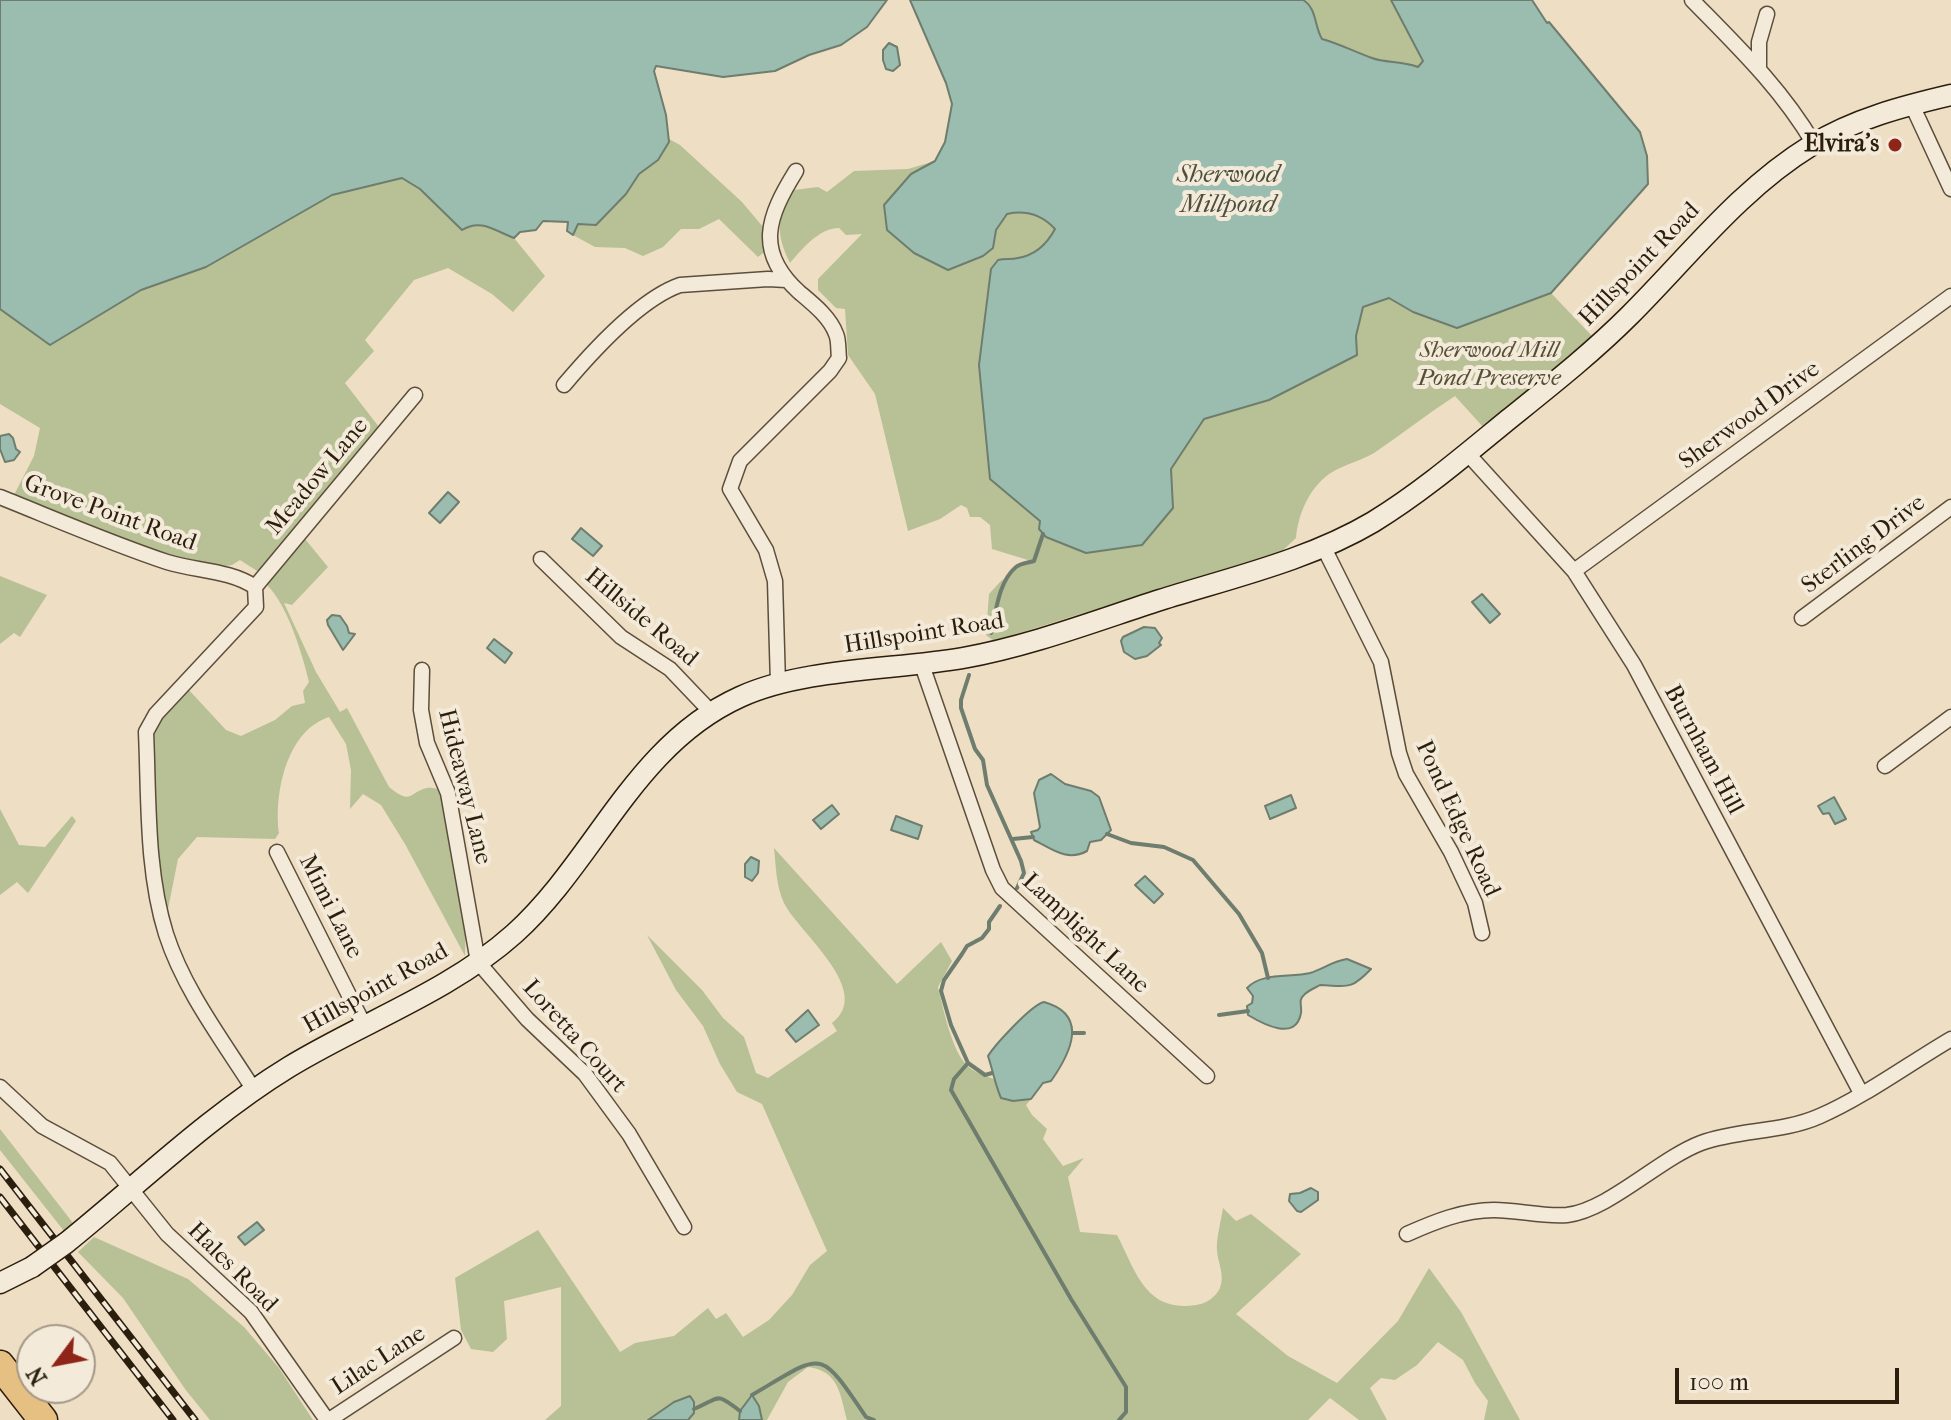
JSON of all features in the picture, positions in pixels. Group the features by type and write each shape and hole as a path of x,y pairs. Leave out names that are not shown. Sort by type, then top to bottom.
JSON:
{"highway":[{"path":"0,1365 43,1420"}],"street":[{"path":"1692,0 1759,68 1790,105 1814,144"},
{"path":"1759,68 1757,50 1767,14"},
{"name":"Hillspoint Road","path":"0,1283 32,1267 66,1243 254,1090 300,1060 478,962 512,935 546,900 657,757 711,712 738,698 778,684 922,665 1022,644 1323,546 1364,527 1468,454 1600,344 1775,170 1814,144 1852,125 1951,95"},
{"path":"1912,105 1951,189"},
{"path":"778,684 775,581 766,550 732,497 730,482 740,461 830,371 839,358 836,333 817,307 786,280 772,251 769,224 779,199 796,171"},
{"path":"564,385 585,361 666,290 680,285 786,280"},
{"name":"Sherwood Drive","path":"1574,571 1951,296"},
{"name":"Meadow Lane","path":"255,587 415,395"},
{"name":"Burnham Hill","path":"1468,454 1574,571 1634,665 1861,1093"},
{"name":"Grove Point Road","path":"0,497 139,553 178,565 242,578 255,587"},
{"name":"Sterling Drive","path":"1802,618 1951,507"},
{"name":"Pond Edge Road","path":"1323,546 1381,662 1406,774 1451,852 1475,903 1482,933"},
{"name":"Hillside Road","path":"541,559 621,637 670,669 711,712"},
{"path":"254,1090 191,989 167,936 153,878 146,732 156,714 256,607 255,587"},
{"name":"Lamplight Lane","path":"922,665 1002,888 1207,1076"},
{"name":"Hideaway Lane","path":"422,670 421,710 427,743 448,793 478,962"},
{"path":"1885,766 1951,717"},
{"name":"Mimi Lane","path":"277,852 364,1025"},
{"name":"Loretta Court","path":"478,962 527,1019 585,1074 629,1134 684,1227"},
{"path":"1407,1234 1442,1218 1478,1211 1568,1215 1581,1211 1606,1199 1672,1157 1702,1143 1733,1134 1792,1125 1820,1116 1951,1039"},
{"name":"Hales Road","path":"0,1087 42,1126 110,1163 167,1234 251,1312 328,1420"},
{"name":"Lilac Lane","path":"328,1420 454,1338"}],"green space":[{"path":"1303,0 1391,0 1423,62 1418,67 1377,60 1322,39 1311,8"},
{"path":"669,139 680,145 742,202 763,227 767,250 758,257 719,219 699,229 681,229 663,247 643,256 625,248 595,247 573,235 577,224 639,174"},
{"name":"Sherwood Mill Pond Preserve","path":"935,161 911,174 888,230 914,253 949,270 993,248 996,230 1007,214 1033,215 1055,229 1035,252 1006,258 991,269 979,365 990,479 1041,521 1173,508 1171,469 1204,419 1269,400 1356,336 1363,307 1389,298 1413,312 1457,328 1551,293 1592,336 1484,428 1455,396 1374,453 1326,477 1307,500 1296,538 1282,551 994,641 986,635 989,594 1028,560 992,549 990,525 980,517 970,517 967,508 961,505 940,519 908,531 875,394 848,355 845,309 836,308 818,290 818,279 862,234 846,235 839,228 832,229 812,240 790,263 780,234 781,218 794,190 818,187 827,192 854,171 908,169"},
{"path":"402,178 420,189 462,229 481,223 514,238 545,276 513,312 492,294 448,268 414,280 365,340 374,351 345,383 379,427 296,528 328,567 292,605 284,603 316,672 340,712 347,708 389,787 406,797 427,788 442,790 466,911 465,956 381,805 363,794 350,809 351,770 346,744 329,717 314,724 293,750 281,783 279,833 275,839 197,837 178,859 167,914 159,870 153,731 158,719 188,689 226,730 241,736 275,720 292,706 305,703 303,691 309,682 298,644 288,617 267,585 268,578 240,560 232,565 209,569 179,561 14,495 34,456 40,428 0,404 0,309 50,345 141,290 206,267 332,195"},
{"path":"0,576 47,595 20,637 14,633 0,644"},
{"path":"0,809 19,845 45,847 72,816 76,821 28,893 17,882 0,895"},
{"path":"774,848 897,984 941,942 952,961 938,987 959,1055 972,1069 998,1081 998,1089 1013,1101 1031,1099 1026,1105 1047,1129 1043,1139 1063,1166 1084,1158 1068,1177 1080,1232 1117,1235 1137,1276 1154,1296 1165,1303 1179,1306 1200,1304 1213,1297 1221,1283 1217,1246 1223,1208 1236,1221 1251,1214 1301,1254 1236,1314 1288,1356 1337,1383 1398,1321 1429,1268 1461,1312 1520,1420 1484,1420 1488,1401 1463,1360 1438,1342 1417,1365 1395,1380 1381,1378 1370,1388 1387,1420 1359,1420 1330,1398 1308,1420 847,1420 840,1393 832,1379 818,1369 808,1367 788,1382 767,1420 545,1420 561,1406 561,1287 504,1301 507,1339 493,1352 471,1349 461,1330 455,1278 538,1230 620,1352 635,1343 674,1336 708,1308 716,1319 726,1313 743,1337 769,1320 792,1295 810,1265 827,1251 762,1104 737,1092 703,1026 676,990 647,935 744,1037 756,1073 768,1078 837,1031 832,1023 843,1010 845,995 829,962 784,903"},
{"path":"0,1129 73,1223 64,1231 0,1150"},
{"path":"94,1237 188,1279 244,1327 279,1368 313,1420 210,1420 123,1298 78,1252"}],"water":[{"path":"0,0 887,0 867,27 841,45 809,55 775,71 723,77 656,66 654,71 666,115 669,142 658,160 639,174 626,194 596,225 578,224 573,235 567,231 568,222 543,221 536,230 520,232 514,238 482,225 462,230 420,189 402,178 332,195 206,267 141,290 50,345 0,309"},
{"name":"Sherwood Millpond","path":"910,0 1303,0 1313,12 1322,39 1377,60 1418,67 1423,61 1391,0 1532,0 1547,23 1640,132 1647,156 1648,184 1551,293 1457,328 1413,312 1389,298 1363,307 1356,336 1357,355 1269,400 1204,419 1171,469 1173,508 1142,545 1086,553 1046,537 1039,529 1040,521 990,479 979,365 991,269 998,260 1024,257 1036,251 1055,229 1033,215 1007,214 996,230 993,248 983,256 948,270 914,253 887,230 884,205 911,174 935,161 945,142 952,104"},
{"path":"889,43 897,47 900,65 893,71 886,69 883,60 883,50"},
{"path":"9,434 20,452 14,460 5,462 0,449 0,436"},
{"path":"448,492 459,502 440,523 429,513"},
{"path":"581,528 602,546 593,556 572,539"},
{"path":"1482,594 1500,614 1490,623 1472,602"},
{"path":"332,615 340,616 349,633 355,634 343,650 328,625 327,620"},
{"path":"1144,627 1155,628 1162,638 1161,645 1147,656 1135,659 1124,652 1121,641"},
{"path":"494,639 512,653 505,663 487,648"},
{"path":"1051,774 1065,784 1091,791 1099,797 1111,830 1101,840 1090,842 1087,851 1080,854 1066,855 1053,850 1034,840 1031,832 1040,827 1034,793 1039,780"},
{"path":"1291,795 1296,808 1270,819 1265,806"},
{"path":"1834,797 1846,819 1835,824 1829,813 1823,814 1818,806"},
{"path":"832,805 839,814 821,829 813,820"},
{"path":"896,816 922,826 918,839 891,830"},
{"path":"751,857 759,861 758,873 752,881 745,877 745,864"},
{"path":"1145,876 1163,894 1154,903 1135,885"},
{"path":"1347,959 1371,969 1353,984 1320,985 1307,992 1301,999 1301,1013 1293,1027 1278,1028 1248,1015 1247,1006 1252,1003 1253,996 1247,988 1253,983 1310,973"},
{"path":"1044,1002 1067,1016 1072,1036 1069,1048 1051,1081 1043,1083 1031,1099 1013,1101 1001,1098 988,1056 1022,1018"},
{"path":"808,1010 819,1025 796,1042 786,1030"},
{"path":"1311,1188 1318,1192 1318,1200 1301,1212 1297,1211 1289,1201 1290,1194"},
{"path":"257,1222 264,1230 245,1245 238,1237"},
{"path":"752,1395 759,1406 762,1420 739,1420 740,1411"},
{"path":"690,1396 694,1402 694,1413 688,1420 648,1420 674,1402"}],"waterway":[{"path":"991,633 1005,581 1016,567 1034,561 1043,534"},
{"path":"969,675 961,708 975,749 983,760 987,785 1021,861 1024,873 1017,888"},
{"path":"1107,834 1131,843 1164,847 1193,860 1239,914 1262,953 1268,978"},
{"path":"1013,839 1033,837"},
{"path":"1000,906 982,938 967,946 944,980 941,991 951,1025 968,1063 954,1079 951,1090 1071,1299 1126,1387 1126,1412 1119,1420"},
{"path":"1219,1015 1248,1011"},
{"path":"1073,1033 1084,1033"},
{"path":"968,1063 985,1075 992,1073"},
{"path":"752,1395 793,1371 818,1364 828,1368 866,1417 874,1420"},
{"path":"694,1409 717,1398 740,1411"}],"railway":[{"path":"0,1169 195,1420"},
{"path":"0,1197 173,1420"}],"place":[{"name":"Elvira's","path":"1895,145"}]}
